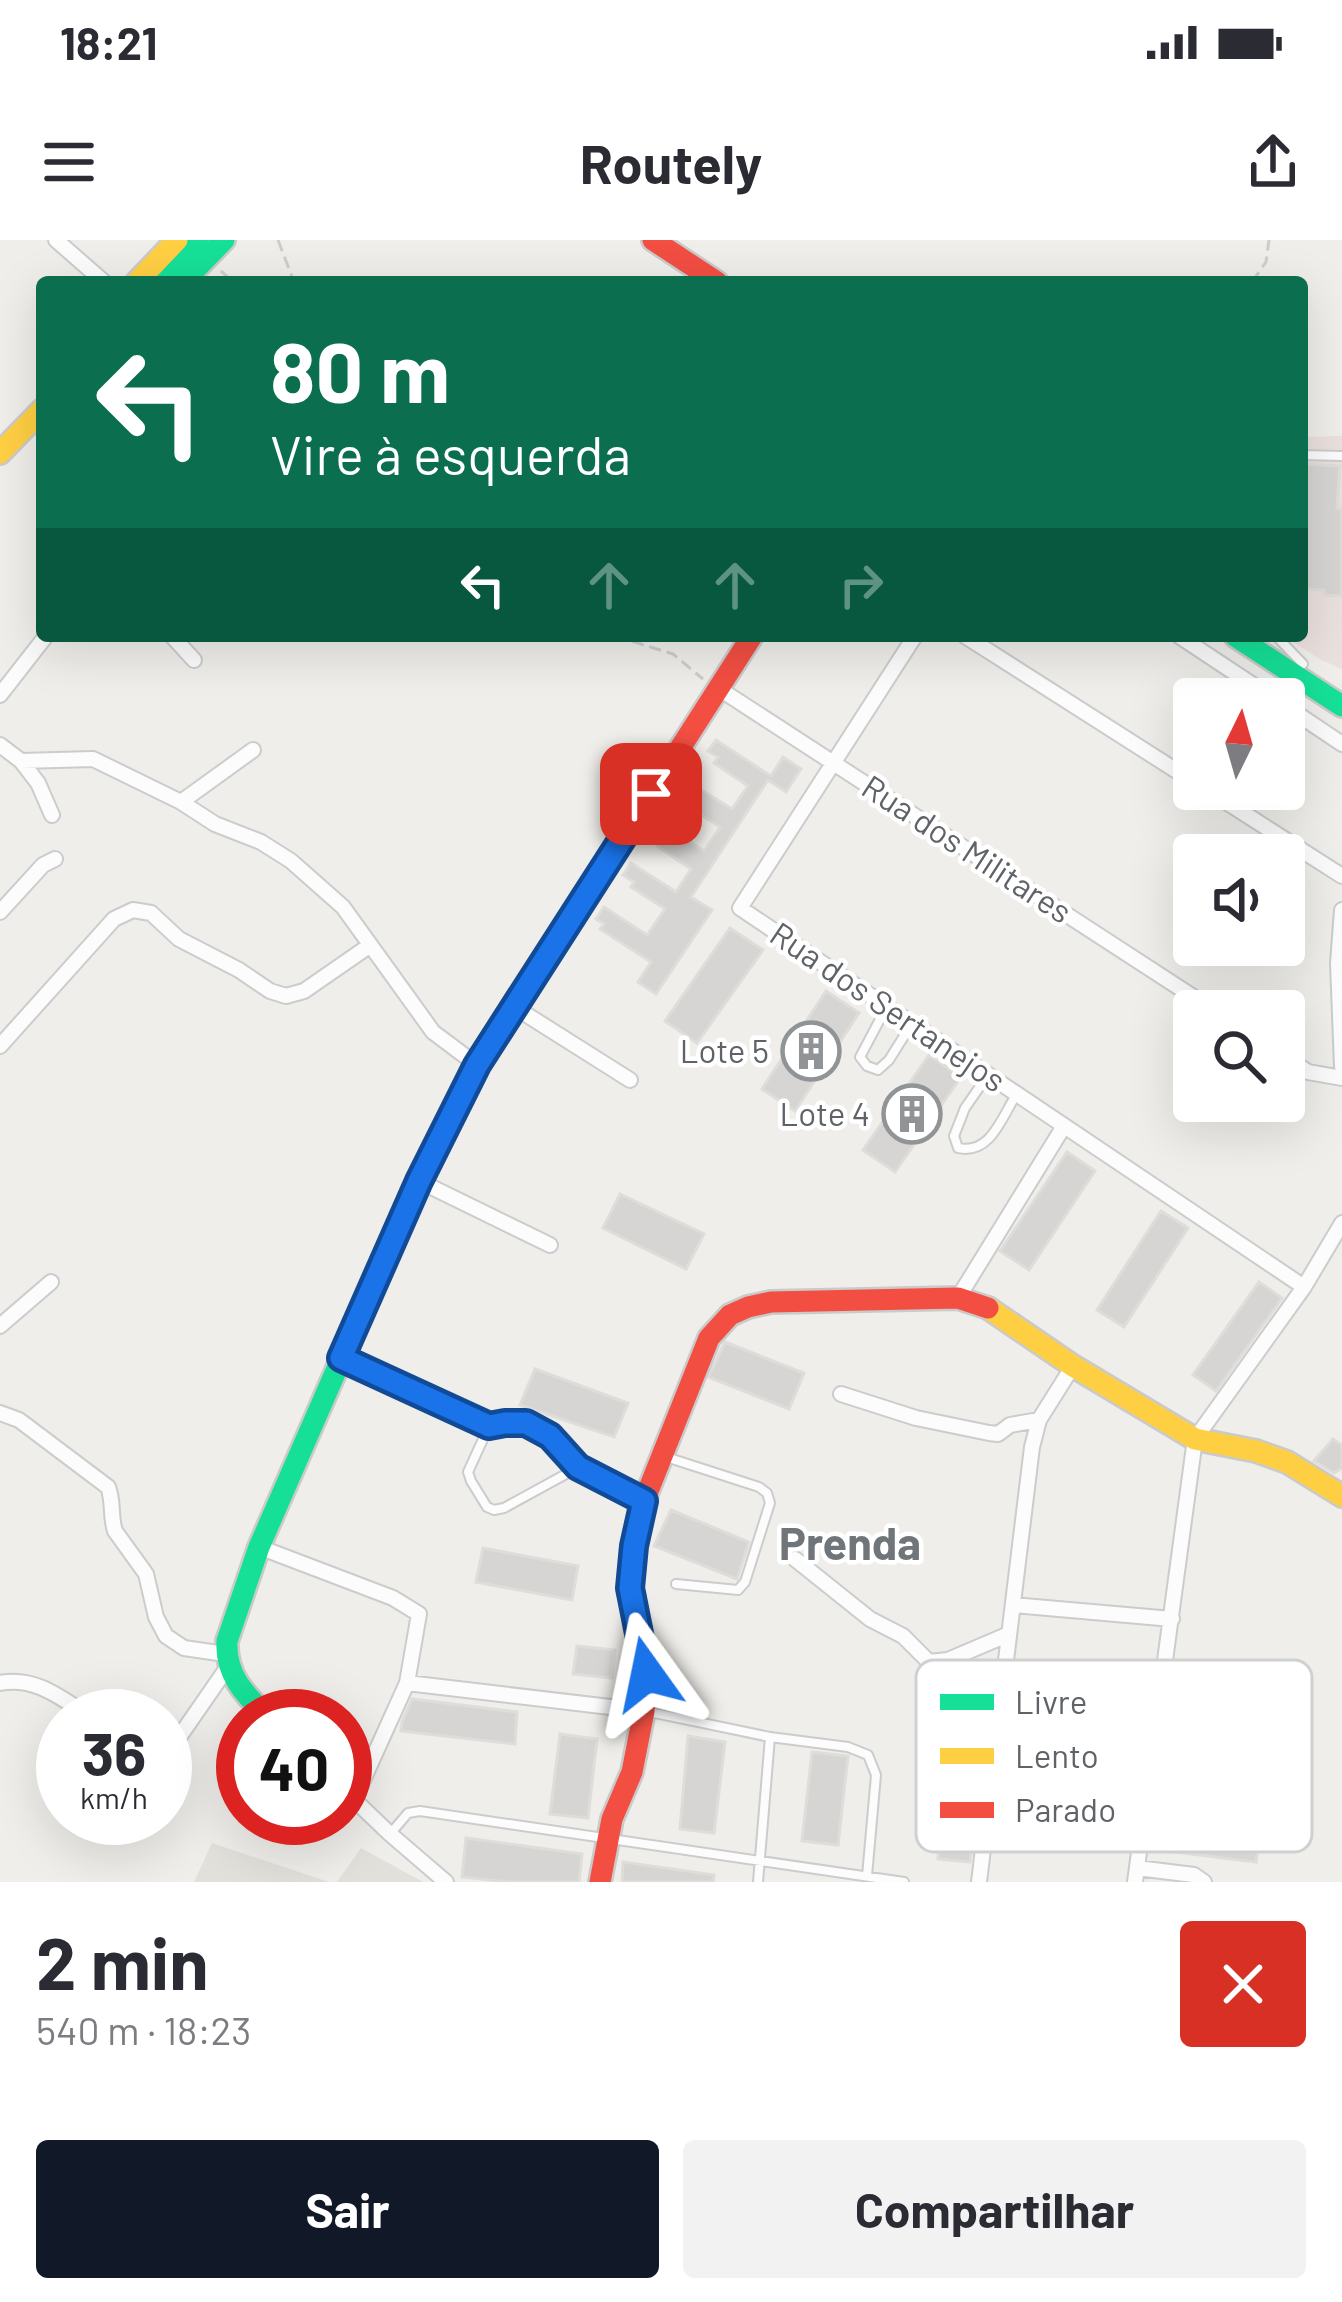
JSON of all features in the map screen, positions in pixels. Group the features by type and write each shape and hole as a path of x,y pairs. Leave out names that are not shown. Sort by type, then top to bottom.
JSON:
{"street":[{"path":"56,240 97,276"},
{"path":"143,276 177,240"},
{"path":"169,276 198,240"},
{"path":"171,276 224,240"},
{"path":"631,240 686,276"},
{"path":"653,240 708,276"},
{"path":"0,435 36,411"},
{"path":"0,453 36,412"},
{"path":"0,695 41,642"},
{"path":"178,642 194,660"},
{"path":"192,1717 226,1661 236,1611 259,1547 419,1181 477,1065 748,642"},
{"name":"Rua dos Sertanejos","path":"911,642 740,908 1304,1287"},
{"path":"975,642 1173,763"},
{"path":"1188,642 1243,678"},
{"path":"1244,642 1342,706"},
{"path":"1269,642 1342,690"},
{"name":"Rua dos Militares","path":"718,688 1183,990"},
{"path":"1305,719 1342,744"},
{"path":"0,745 21,760 52,815"},
{"path":"181,802 254,750"},
{"path":"21,760 93,759 215,824 262,842 343,907 433,1032 477,1065"},
{"path":"1238,810 1342,876"},
{"path":"0,912 43,865 55,859"},
{"path":"1342,910 1338,963 1342,1067"},
{"path":"0,1046 114,919 127,911 151,914 178,939 239,970 269,992 286,996 304,991 369,946"},
{"path":"516,1008 630,1080"},
{"path":"1305,1070 1342,1078"},
{"path":"958,1298 1064,1126"},
{"path":"419,1181 550,1245"},
{"path":"1166,1660 1195,1439 1304,1287 1342,1223"},
{"path":"0,1326 51,1282"},
{"path":"601,1882 612,1819 632,1772 644,1711 647,1674 632,1606 630,1572 644,1501 703,1348 712,1330 735,1310 771,1302 958,1298 993,1310 1073,1366 1195,1439 1287,1462 1342,1496"},
{"path":"341,1358 489,1426 526,1423 550,1436 578,1467 644,1501"},
{"path":"1006,1660 1029,1465 1039,1420 1073,1366"},
{"path":"841,1394 916,1418 989,1433 1039,1420"},
{"path":"0,1413 19,1420 108,1487 115,1531 146,1574 156,1617 166,1636 226,1661 244,1689"},
{"path":"259,1547 393,1598 419,1614 407,1683 372,1752"},
{"path":"796,1559 870,1618 903,1636 927,1660"},
{"path":"1013,1605 1172,1619"},
{"path":"948,1660 1009,1634"},
{"path":"0,1683 21,1681 43,1689"},
{"path":"407,1683 644,1711"},
{"path":"372,1817 446,1882"},
{"path":"979,1882 983,1852"},
{"path":"1136,1875 1194,1875 1204,1882"}],"lane":[{"path":"1308,455 1342,456"},
{"path":"1282,642 1303,664"},
{"path":"887,1007 860,1057 867,1066 878,1070 889,1060 911,1023"},
{"path":"988,1075 965,1108 954,1136 958,1148 971,1150 986,1144 1016,1094"},
{"path":"489,1426 469,1472 487,1508 504,1508 578,1467"},
{"path":"662,1455 759,1487 770,1503 745,1582 738,1590 676,1584"},
{"path":"644,1711 770,1737 848,1747 868,1755 876,1775 867,1876"},
{"path":"758,1882 770,1737"},
{"path":"390,1834 409,1813 420,1811 904,1882"}],"path":[{"path":"278,240 292,276"},
{"path":"1256,276 1266,262 1269,240"},
{"path":"634,642 673,654 718,688"}],"shaded area":[{"path":"1342,436 1342,669 1293,642 1308,642 1308,437"},
{"path":"212,1843 329,1882 194,1882"},
{"path":"361,1848 423,1882 337,1882"}],"building":[{"path":"1308,464 1340,466 1337,508 1342,509 1342,596 1324,595 1324,590 1308,589"},
{"path":"716,740 771,776 783,757 801,769 786,792 768,780 691,897 712,910 656,994 638,982 651,962 600,929 604,924 596,919 604,907 647,935 665,909 631,887 634,882 623,875 631,863 676,892 691,869 657,846 660,840 650,834 659,821 704,851 720,827 679,801 687,781 732,809 748,786 714,763 718,757 708,751"},
{"path":"730,928 763,950 697,1043 665,1021"},
{"name":"Lote 5","path":"826,991 859,1013 795,1111 762,1089"},
{"name":"Lote 4","path":"929,1055 961,1077 895,1172 863,1150"},
{"path":"1067,1152 1095,1171 1029,1270 1000,1251"},
{"path":"620,1194 704,1234 686,1269 603,1228"},
{"path":"1161,1211 1188,1228 1124,1327 1097,1310"},
{"path":"1259,1282 1282,1298 1216,1391 1193,1375"},
{"path":"725,1342 804,1373 789,1409 708,1377"},
{"path":"535,1369 628,1403 614,1437 520,1405"},
{"path":"1333,1439 1342,1445 1342,1468 1334,1473 1314,1461"},
{"path":"671,1510 749,1542 737,1579 654,1546"},
{"path":"483,1548 578,1566 572,1600 476,1582"},
{"path":"577,1646 615,1650 612,1678 573,1674"},
{"path":"412,1699 517,1712 515,1744 401,1731"},
{"path":"560,1734 597,1739 588,1818 550,1814"},
{"path":"688,1736 725,1742 714,1833 680,1829"},
{"path":"812,1752 848,1756 838,1845 802,1841"},
{"path":"466,1838 582,1854 579,1882 462,1877"},
{"path":"939,1852 971,1852 970,1862 938,1859"},
{"path":"1175,1852 1257,1852 1256,1862"},
{"path":"623,1862 714,1875 713,1882 622,1882"}],"traffic: fast":[{"path":"159,276 198,240"},
{"path":"189,276 224,240"},
{"path":"1244,642 1342,706"},
{"path":"243,1689 233,1673 227,1641 259,1547 388,1252"}],"traffic: slow":[{"path":"143,276 177,240"},
{"path":"0,453 36,416"},
{"path":"988,1308 1195,1439 1287,1462 1342,1496"}],"traffic: jam":[{"path":"653,240 708,276"},
{"path":"388,1252 477,1065 748,642"},
{"path":"600,1882 612,1819 632,1772 644,1711 647,1674 630,1588 634,1546 644,1501 709,1338 730,1315 771,1302 958,1298 988,1308"}],"place":[{"name":"Lote 5","path":"811,1051"},
{"name":"Lote 4","path":"912,1114"}],"district":[{"name":"Prenda","path":"850,1544"}],"route":[{"path":"647,1674 630,1588 644,1501 578,1467 550,1436 526,1423 489,1426 341,1358 419,1181 477,1065 651,794"}]}
